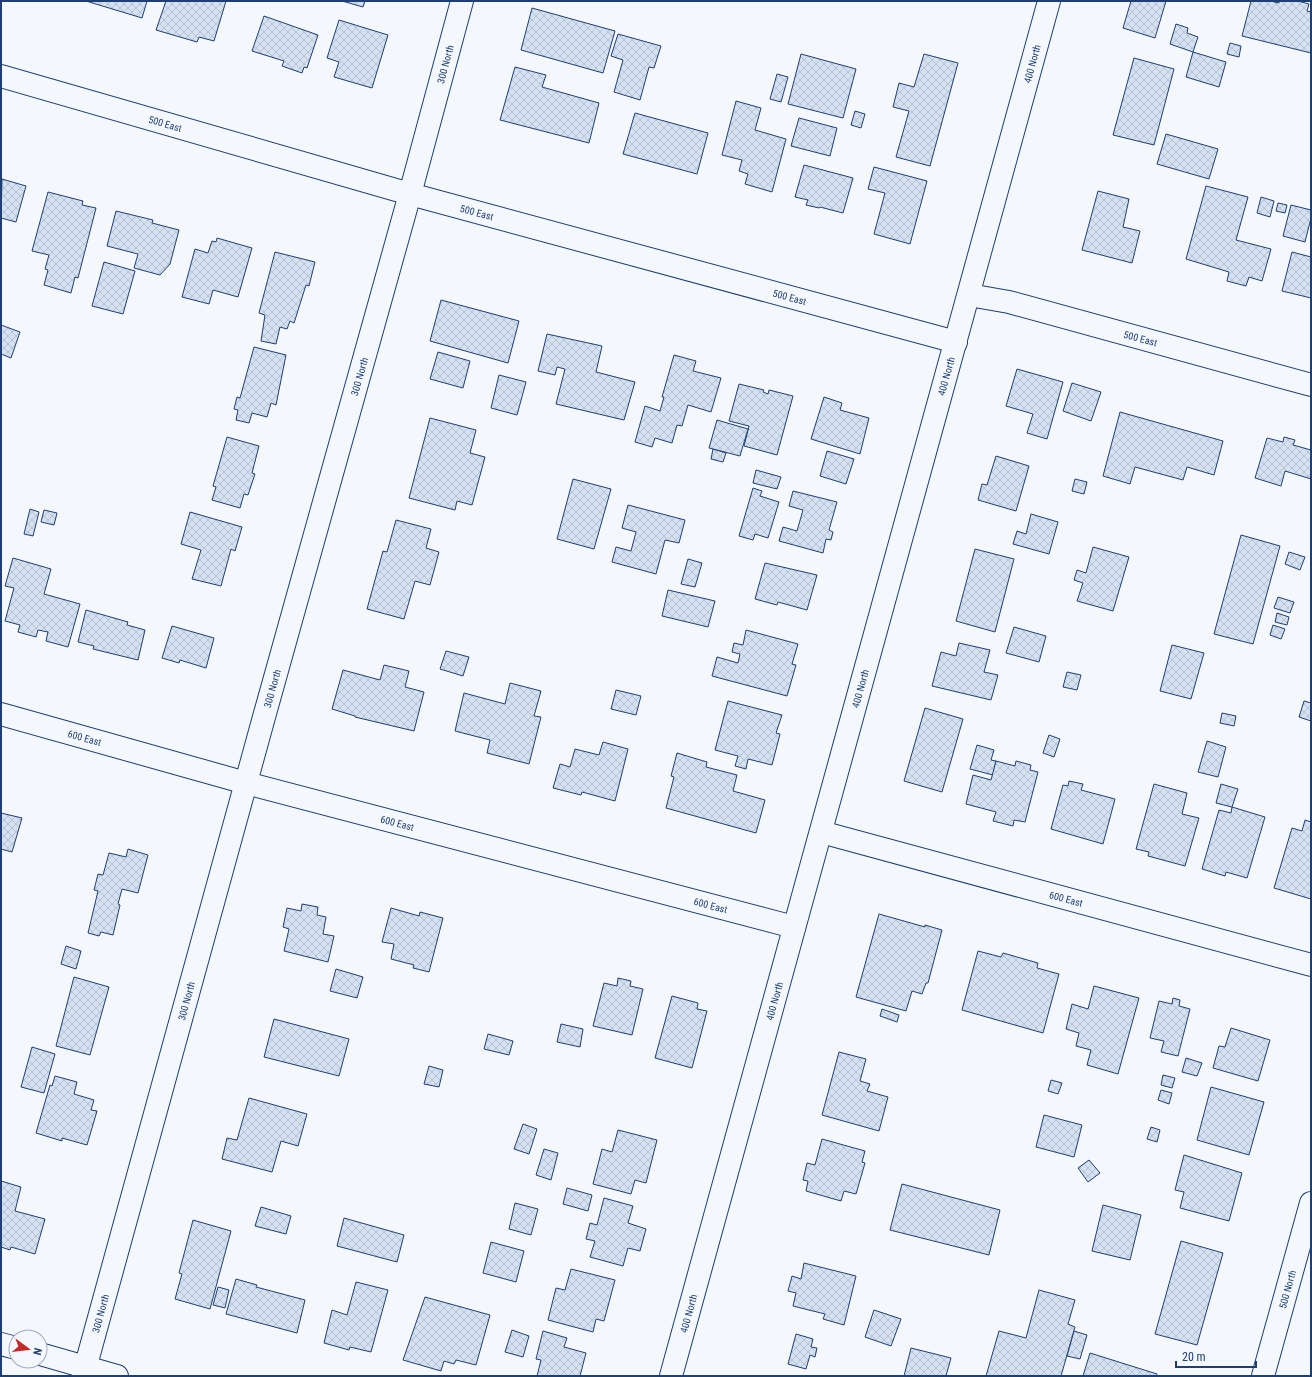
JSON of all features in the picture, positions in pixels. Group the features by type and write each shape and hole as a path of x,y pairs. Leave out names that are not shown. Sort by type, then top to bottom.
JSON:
{"street":[{"name":"300 North","path":"85,1372 462,1"},
{"name":"400 North","path":"671,1376 1049,1"},
{"name":"500 East","path":"1,76 410,194 956,342"},
{"name":"500 East","path":"969,295 1009,302 1311,385"},
{"name":"600 East","path":"1,714 246,783 794,927"},
{"name":"600 East","path":"821,832 1311,965"},
{"name":"500 North","path":"1262,1376 1311,1203"},
{"path":"48,1357 85,1372 117,1376"}],"building":[{"path":"86,1 147,1 142,18"},
{"path":"166,1 226,1 214,41 199,37 197,42 156,30"},
{"path":"342,1 365,1 363,7"},
{"path":"1131,1 1166,1 1155,38 1123,28"},
{"path":"1251,1 1270,1 1279,3 1279,1 1298,1 1309,4 1307,11 1311,12 1311,53 1242,36"},
{"path":"532,8 615,31 603,73 521,50"},
{"path":"264,16 318,35 307,68 304,67 302,73 282,66 284,61 252,51"},
{"path":"339,20 388,35 372,88 334,77 339,62 327,58"},
{"path":"1176,24 1188,28 1187,33 1198,37 1193,52 1170,44"},
{"path":"618,34 661,46 654,68 649,67 640,100 614,92 623,60 611,56"},
{"path":"1230,43 1241,46 1239,57 1227,54"},
{"path":"1193,52 1226,62 1219,87 1186,77"},
{"path":"801,54 856,69 843,118 788,104"},
{"path":"924,54 958,63 930,166 896,157 909,111 893,107 899,83 914,87"},
{"path":"1134,58 1174,69 1154,145 1113,135"},
{"path":"515,67 546,75 542,87 599,103 589,143 500,120"},
{"path":"777,74 788,77 781,102 770,99"},
{"path":"736,101 761,108 755,130 786,139 772,192 745,184 748,174 739,171 742,160 722,155"},
{"path":"855,111 865,114 861,128 851,125"},
{"path":"635,113 708,133 697,174 623,154"},
{"path":"799,118 837,128 830,156 791,146"},
{"path":"1166,134 1218,149 1209,179 1157,164"},
{"path":"804,165 853,178 843,213 806,205 808,200 795,197"},
{"path":"874,167 927,181 910,244 874,234 885,193 868,189"},
{"path":"2,179 26,186 16,222 1,218"},
{"path":"1206,186 1248,197 1236,240 1271,249 1262,281 1249,277 1246,286 1227,281 1229,272 1186,259"},
{"path":"1098,191 1129,199 1123,227 1140,231 1132,263 1082,250"},
{"path":"48,192 83,201 82,205 96,208 78,278 75,277 71,293 44,285 48,270 45,269 49,255 32,251"},
{"path":"1261,197 1274,201 1270,217 1257,213"},
{"path":"1278,203 1287,205 1285,213 1276,211"},
{"path":"1291,205 1311,210 1311,218 1305,242 1283,236"},
{"path":"116,211 153,220 152,223 179,230 170,264 160,275 134,268 138,254 107,246"},
{"path":"217,238 252,248 238,297 213,290 209,304 182,297 195,249 208,253 212,241 216,242"},
{"path":"275,252 315,262 309,286 306,285 294,323 290,321 287,329 280,327 276,344 261,341 265,315 259,313"},
{"path":"1292,252 1311,257 1311,298 1282,291"},
{"path":"104,262 135,271 123,314 92,306"},
{"path":"441,300 519,321 508,363 430,341"},
{"path":"1,325 20,332 11,358 1,354"},
{"path":"547,334 602,346 596,372 635,382 624,420 556,404 565,369 557,367 555,375 538,371"},
{"path":"254,347 286,355 276,405 271,403 267,417 252,413 249,423 236,420 238,410 234,409 237,397 240,398"},
{"path":"438,352 470,361 463,388 430,379"},
{"path":"674,355 696,361 693,371 721,378 711,412 688,405 682,426 677,425 672,443 655,438 652,447 635,442 645,406 660,411 664,397 662,397"},
{"path":"1017,369 1063,382 1047,439 1027,433 1033,414 1006,406"},
{"path":"499,375 526,382 517,415 491,408"},
{"path":"1072,383 1101,392 1091,421 1063,411"},
{"path":"739,384 764,390 763,392 768,394 769,390 793,396 777,455 744,446 749,426 729,421"},
{"path":"824,397 842,403 840,410 869,418 860,454 811,439"},
{"path":"1120,412 1223,441 1214,475 1187,467 1183,480 1135,467 1130,484 1103,476"},
{"path":"430,418 476,430 470,453 485,457 472,505 457,501 455,510 409,498"},
{"path":"717,420 748,429 740,456 709,448"},
{"path":"227,437 259,446 252,473 255,474 248,495 244,494 240,508 212,500 216,487 213,486"},
{"path":"1284,437 1295,440 1293,445 1311,450 1311,479 1285,471 1281,486 1255,478 1267,438 1283,442"},
{"path":"713,449 726,453 723,462 711,459"},
{"path":"827,451 854,459 846,484 820,476"},
{"path":"996,456 1029,466 1016,511 978,500 982,484 987,485"},
{"path":"756,470 781,477 777,489 753,483"},
{"path":"573,479 611,489 594,549 557,539"},
{"path":"1075,479 1087,482 1084,494 1072,491"},
{"path":"753,488 762,491 760,496 779,502 768,538 755,534 753,540 739,536"},
{"path":"793,491 837,502 829,530 833,532 831,540 826,539 823,553 779,541 783,527 797,531 803,510 789,506"},
{"path":"628,505 685,520 679,543 665,540 656,574 612,562 616,547 631,551 636,532 622,528"},
{"path":"30,509 39,512 33,536 24,534"},
{"path":"44,510 57,513 54,525 41,522"},
{"path":"190,512 242,527 235,551 231,549 221,586 192,579 201,550 181,544"},
{"path":"1031,514 1058,522 1049,554 1013,544 1017,531 1026,534"},
{"path":"396,520 431,529 426,548 439,552 430,585 415,581 404,619 367,609 383,551 387,552"},
{"path":"1241,535 1280,546 1253,644 1214,634"},
{"path":"1093,547 1129,557 1113,611 1077,601 1083,583 1074,580 1077,570 1086,573"},
{"path":"975,549 1014,559 995,632 956,621"},
{"path":"1289,552 1305,557 1300,570 1285,564"},
{"path":"13,558 51,569 44,594 80,604 68,647 46,641 48,632 38,630 36,637 18,632 20,625 5,621 14,588 5,586"},
{"path":"688,559 702,563 695,587 681,584"},
{"path":"765,563 817,575 807,610 778,602 777,605 755,599"},
{"path":"668,590 715,601 708,627 662,616"},
{"path":"1278,597 1294,602 1290,613 1274,608"},
{"path":"86,610 128,622 127,625 145,630 138,660 93,649 94,646 78,642"},
{"path":"1277,613 1289,617 1287,625 1275,622"},
{"path":"1273,625 1285,629 1281,639 1270,635"},
{"path":"172,626 214,638 206,668 180,660 179,663 162,658"},
{"path":"1014,627 1046,636 1039,662 1006,653"},
{"path":"746,630 798,644 792,664 796,665 787,696 712,676 717,657 738,663 740,654 732,652 734,643 743,645"},
{"path":"959,643 990,650 984,672 998,675 991,700 932,686 941,652 956,656"},
{"path":"1172,645 1204,653 1191,699 1160,691"},
{"path":"446,651 469,657 463,676 440,669"},
{"path":"384,665 409,671 405,687 424,692 414,731 355,717 332,709 343,670 380,680"},
{"path":"1067,672 1081,675 1077,690 1063,687"},
{"path":"510,683 541,691 534,716 541,717 529,764 487,753 490,740 455,731 464,693 505,704"},
{"path":"616,690 641,696 636,715 611,709"},
{"path":"728,701 782,715 776,733 780,734 772,765 748,759 746,769 735,766 738,756 715,750"},
{"path":"1304,701 1311,703 1311,721 1299,717"},
{"path":"925,708 963,719 942,792 904,781"},
{"path":"1222,713 1236,716 1234,726 1220,723"},
{"path":"1049,735 1060,739 1054,757 1043,753"},
{"path":"1207,741 1226,747 1218,777 1198,772"},
{"path":"603,742 628,749 615,801 582,792 581,795 553,788 560,764 570,767 575,749 599,755"},
{"path":"977,745 994,750 991,760 996,761 993,775 970,769"},
{"path":"677,753 707,762 706,767 737,775 733,791 765,800 756,833 666,808 674,777 671,776"},
{"path":"996,761 1015,766 1016,761 1031,765 1030,770 1038,772 1025,822 1014,820 1013,826 993,821 996,812 966,804 973,775 991,780"},
{"path":"1069,781 1083,784 1081,790 1115,799 1103,844 1051,829 1063,785 1068,786"},
{"path":"1154,784 1187,793 1182,814 1199,818 1185,866 1148,856 1149,852 1136,849"},
{"path":"1221,784 1238,789 1232,807 1216,803"},
{"path":"1232,807 1265,817 1247,878 1226,872 1225,876 1202,869 1219,810 1231,813"},
{"path":"1,813 22,818 12,852 1,849"},
{"path":"1305,820 1311,822 1311,899 1274,888 1292,828 1302,831"},
{"path":"128,849 148,855 138,893 122,889 113,935 101,932 99,936 88,933 98,891 94,890 98,874 103,875 109,853 126,857"},
{"path":"302,904 318,907 317,915 326,917 323,934 334,936 328,962 284,951 289,929 283,927 287,908 301,911"},
{"path":"391,908 419,916 420,912 443,918 429,972 413,968 414,965 391,959 394,944 382,942"},
{"path":"879,914 925,927 925,925 942,930 928,983 926,983 922,994 912,991 906,1011 856,997"},
{"path":"66,946 81,951 76,969 61,964"},
{"path":"978,951 1001,957 1003,953 1038,963 1037,968 1059,974 1043,1033 962,1010"},
{"path":"336,969 363,977 357,998 330,991"},
{"path":"74,977 109,987 90,1055 56,1046"},
{"path":"618,978 631,981 630,986 643,989 632,1035 593,1026 604,983 617,986"},
{"path":"1094,986 1139,998 1118,1074 1087,1065 1091,1050 1076,1046 1079,1033 1066,1029 1072,1004 1088,1009"},
{"path":"672,996 698,1003 697,1009 707,1011 692,1068 655,1058"},
{"path":"1173,998 1180,1000 1179,1006 1190,1009 1178,1056 1161,1052 1164,1041 1150,1038 1159,1001 1172,1004"},
{"path":"882,1009 899,1015 897,1022 880,1016"},
{"path":"274,1019 349,1039 339,1076 264,1057"},
{"path":"561,1024 583,1029 580,1047 557,1042"},
{"path":"1231,1028 1270,1040 1258,1081 1213,1068 1219,1046 1225,1047"},
{"path":"488,1034 513,1041 509,1055 484,1049"},
{"path":"32,1047 55,1054 44,1093 21,1087"},
{"path":"839,1052 866,1059 860,1081 870,1084 867,1091 888,1097 879,1131 822,1115"},
{"path":"1186,1058 1202,1063 1197,1076 1182,1072"},
{"path":"429,1066 443,1070 439,1087 424,1084"},
{"path":"1163,1075 1175,1078 1172,1088 1161,1085"},
{"path":"55,1076 77,1082 74,1094 94,1100 91,1110 97,1111 87,1145 62,1138 62,1141 36,1133 50,1085 52,1086"},
{"path":"1051,1080 1062,1083 1058,1094 1048,1091"},
{"path":"1211,1087 1264,1102 1249,1155 1197,1140"},
{"path":"1161,1090 1172,1093 1169,1104 1158,1100"},
{"path":"249,1098 307,1114 298,1146 281,1141 272,1172 222,1159 227,1138 237,1140"},
{"path":"1044,1115 1082,1125 1074,1157 1036,1147"},
{"path":"523,1124 537,1129 529,1154 514,1149"},
{"path":"1151,1127 1160,1130 1157,1142 1147,1139"},
{"path":"618,1130 657,1140 646,1183 635,1180 631,1194 593,1184 602,1149 612,1152"},
{"path":"822,1139 865,1151 862,1162 865,1163 856,1194 844,1191 841,1201 806,1191 808,1181 803,1180 807,1163 815,1165"},
{"path":"544,1149 558,1153 551,1180 536,1175"},
{"path":"1184,1155 1242,1173 1229,1221 1180,1208 1184,1192 1175,1190"},
{"path":"1089,1160 1100,1173 1088,1182 1078,1168"},
{"path":"1,1181 21,1187 15,1211 45,1219 35,1254 11,1247 10,1250 1,1247"},
{"path":"902,1184 1000,1210 989,1255 890,1230"},
{"path":"567,1188 592,1195 588,1211 563,1204"},
{"path":"604,1198 633,1206 628,1223 646,1229 640,1251 628,1248 623,1266 590,1257 595,1241 586,1239 590,1223 597,1225"},
{"path":"515,1203 538,1209 531,1235 509,1229"},
{"path":"1103,1205 1141,1215 1130,1260 1092,1251"},
{"path":"261,1207 291,1216 286,1234 255,1226"},
{"path":"344,1218 404,1235 397,1262 337,1246"},
{"path":"193,1220 231,1231 210,1309 175,1299 182,1274 179,1273"},
{"path":"1181,1241 1223,1253 1197,1345 1155,1334"},
{"path":"491,1242 524,1251 516,1282 483,1273"},
{"path":"804,1263 856,1276 844,1325 823,1319 825,1314 793,1306 796,1293 788,1291 792,1276 801,1279"},
{"path":"571,1269 615,1280 604,1321 596,1319 593,1332 548,1320 556,1288 565,1290"},
{"path":"236,1279 257,1285 256,1287 305,1300 297,1333 226,1314"},
{"path":"356,1282 388,1290 371,1352 350,1347 349,1350 324,1343 332,1310 347,1315"},
{"path":"218,1287 229,1290 225,1308 213,1305"},
{"path":"1039,1290 1075,1300 1068,1324 1075,1327 1061,1376 986,1376 999,1331 1026,1338"},
{"path":"425,1297 490,1315 476,1365 456,1360 454,1364 444,1361 441,1371 403,1360"},
{"path":"874,1310 901,1319 891,1346 865,1337"},
{"path":"512,1330 529,1336 523,1357 505,1352"},
{"path":"543,1331 567,1338 564,1347 586,1353 580,1376 537,1376 541,1360 536,1359"},
{"path":"1074,1331 1087,1335 1080,1359 1067,1356"},
{"path":"796,1334 813,1339 811,1347 817,1348 815,1357 810,1355 806,1369 788,1364"},
{"path":"911,1348 951,1358 946,1376 904,1376"},
{"path":"1090,1353 1157,1374 1156,1376 1083,1376"}]}
